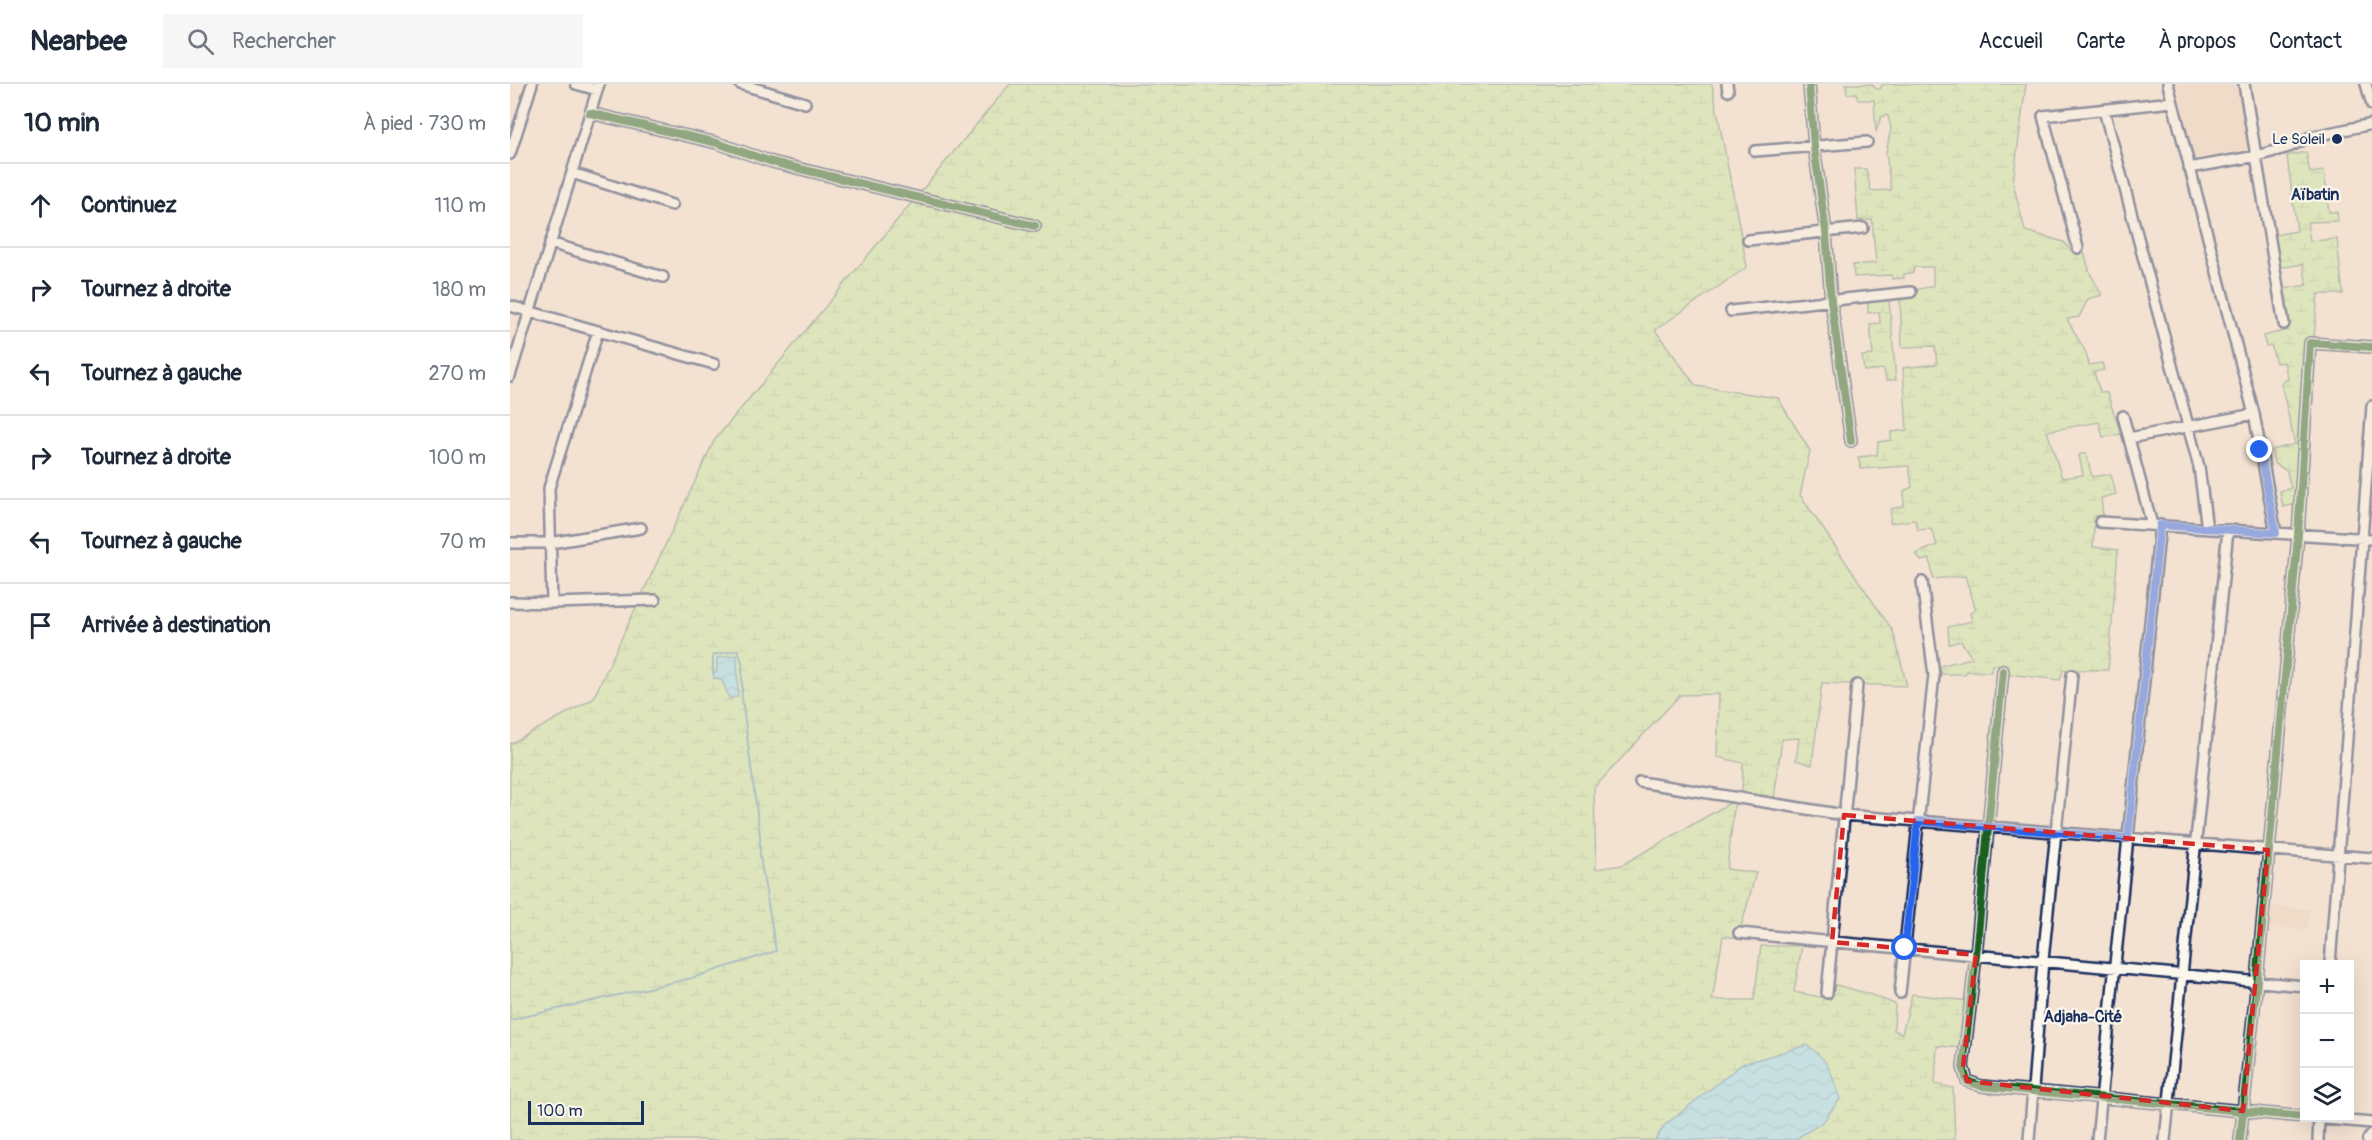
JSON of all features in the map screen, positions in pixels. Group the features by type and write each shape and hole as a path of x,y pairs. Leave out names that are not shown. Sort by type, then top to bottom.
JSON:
{"main road":[{"path":"2369,1140 2372,1135"}],"street":[{"path":"510,154 532,84"},
{"path":"510,376 598,87 576,84"},
{"path":"740,84 805,103"},
{"path":"1809,84 1814,147 1826,232 1831,301 1851,441"},
{"path":"2168,84 2254,414 2276,533"},
{"path":"2244,84 2284,324"},
{"path":"2366,84 2372,105"},
{"path":"2078,248 2043,116 2172,102"},
{"path":"2104,110 2199,466 2206,529"},
{"path":"590,113 717,143 772,162 1035,225"},
{"path":"2189,168 2257,156 2289,147 2310,137 2372,123"},
{"path":"1755,151 1867,142"},
{"path":"572,173 672,205"},
{"path":"1748,240 1863,228"},
{"path":"550,243 663,277"},
{"path":"1731,311 1911,292"},
{"path":"510,306 714,364"},
{"path":"552,603 549,488 598,332"},
{"path":"2240,1140 2298,534 2310,343 2372,346"},
{"path":"2330,960 2367,539 2372,406"},
{"path":"2129,438 2254,414"},
{"path":"2097,1140 2128,838 2156,525 2123,416"},
{"path":"2100,522 2367,539"},
{"path":"510,543 550,543 641,528"},
{"path":"2165,1140 2228,530"},
{"path":"1900,993 1934,675 1922,582"},
{"path":"510,602 656,600"},
{"path":"2003,671 1963,1067 1967,1081 1981,1086 2300,1117"},
{"path":"2029,1140 2043,960 2072,675"},
{"path":"1827,993 1857,685"},
{"path":"1640,782 1844,815 2372,858"},
{"path":"1739,933 2300,986"},
{"path":"2354,1121 2372,1123"},
{"path":"2318,1140 2319,1122"}],"highlighted area":[{"path":"1844,815 2268,850 2243,1111 1967,1081 1963,1067 1976,955 1832,942"}],"shaded area":[{"path":"2177,84 2238,84 2250,149 2193,159"},
{"path":"2268,906 2309,909 2308,930 2266,927"}],"green space":[{"path":"1010,84 1712,84 1747,267 1655,330 1696,386 1778,398 1810,451 1800,495 1893,631 1907,686 1822,683 1812,765 1796,760 1799,738 1782,739 1774,799 1742,794 1743,763 1717,757 1719,694 1680,695 1594,788 1596,869 1622,865 1735,800 1727,869 1756,873 1738,938 1723,936 1712,1000 1754,1000 1761,946 1802,946 1794,992 1830,999 1835,985 1895,1004 1894,1030 1902,1034 1912,994 1968,1001 1963,1048 1937,1046 1935,1084 1953,1088 1955,1140 1794,1140 1796,1137 1716,1086 1665,1125 1655,1140 510,1140 510,744 593,699 714,441"},
{"path":"1846,84 1872,84 1876,89 1880,89 1883,84 2026,84 2013,183 2025,231 2064,242 2073,253 2084,252 2090,273 2102,295 2088,299 2079,317 2067,319 2086,353 2089,365 2102,363 2104,370 2094,372 2100,392 2107,393 2121,434 2103,437 2099,422 2047,431 2062,478 2083,475 2079,455 2086,453 2092,477 2111,474 2116,494 2101,498 2103,515 2095,516 2093,547 2118,550 2108,670 2063,670 2060,680 2008,674 2008,666 1992,665 1991,672 1966,671 1965,674 1942,674 1939,666 1972,658 1961,641 1949,644 1948,627 1972,621 1970,613 1976,610 1965,576 1933,579 1930,559 1921,561 1916,554 1937,545 1931,529 1918,530 1915,520 1890,523 1891,509 1904,506 1904,491 1912,487 1909,466 1861,469 1858,457 1877,455 1878,442 1891,440 1891,432 1907,430 1903,368 1937,364 1935,346 1902,347 1900,297 1916,296 1915,290 1933,286 1933,267 1914,267 1913,273 1904,274 1904,278 1892,279 1891,275 1854,277 1853,265 1876,263 1872,220 1858,220 1854,169 1866,169 1871,191 1891,190 1886,153 1891,128 1888,116 1885,115 1881,117 1876,132 1874,100 1858,100 1856,93 1847,94"},
{"path":"2306,152 2310,173 2324,171 2329,212 2337,212 2338,221 2307,222 2310,241 2337,239 2343,294 2318,294 2314,337 2308,338 2296,504 2283,507 2280,491 2291,488 2287,471 2274,463 2272,450 2295,444 2281,383 2288,379 2284,362 2276,363 2271,345 2266,346 2263,336 2288,330 2284,289 2307,285 2303,264 2279,268 2274,235 2297,231 2287,156"},
{"path":"1889,300 1896,380 1886,380 1884,369 1864,371 1862,356 1873,355 1870,324 1880,323 1879,312 1868,313 1868,301"}],"water":[{"path":"737,655 738,696 730,699 722,681 714,679 713,673 717,672 717,658"},
{"path":"1807,1045 1826,1063 1840,1099 1823,1122 1794,1140 1655,1140 1665,1125 1742,1064"}],"waterway":[{"path":"510,1020 692,978 776,951 760,857 760,836 742,698 742,663 738,650 713,655 713,673"}],"cycle path":[{"path":"1809,84 1814,147 1826,232 1831,301 1851,441"},
{"path":"590,113 717,143 772,162 1035,226"},
{"path":"2240,1140 2298,535 2310,343 2372,347"},
{"path":"2003,671 1963,1067 1967,1081 1981,1086 2300,1117"}],"place":[{"name":"Le Soleil","path":"2337,139"}],"district":[{"name":"Aïbatin","path":"2315,195"},
{"name":"Adjaha-Cité","path":"2083,1017"}],"route":[{"path":"1905,948 1918,821 2128,838 2160,525 2276,533 2260,450"}]}
